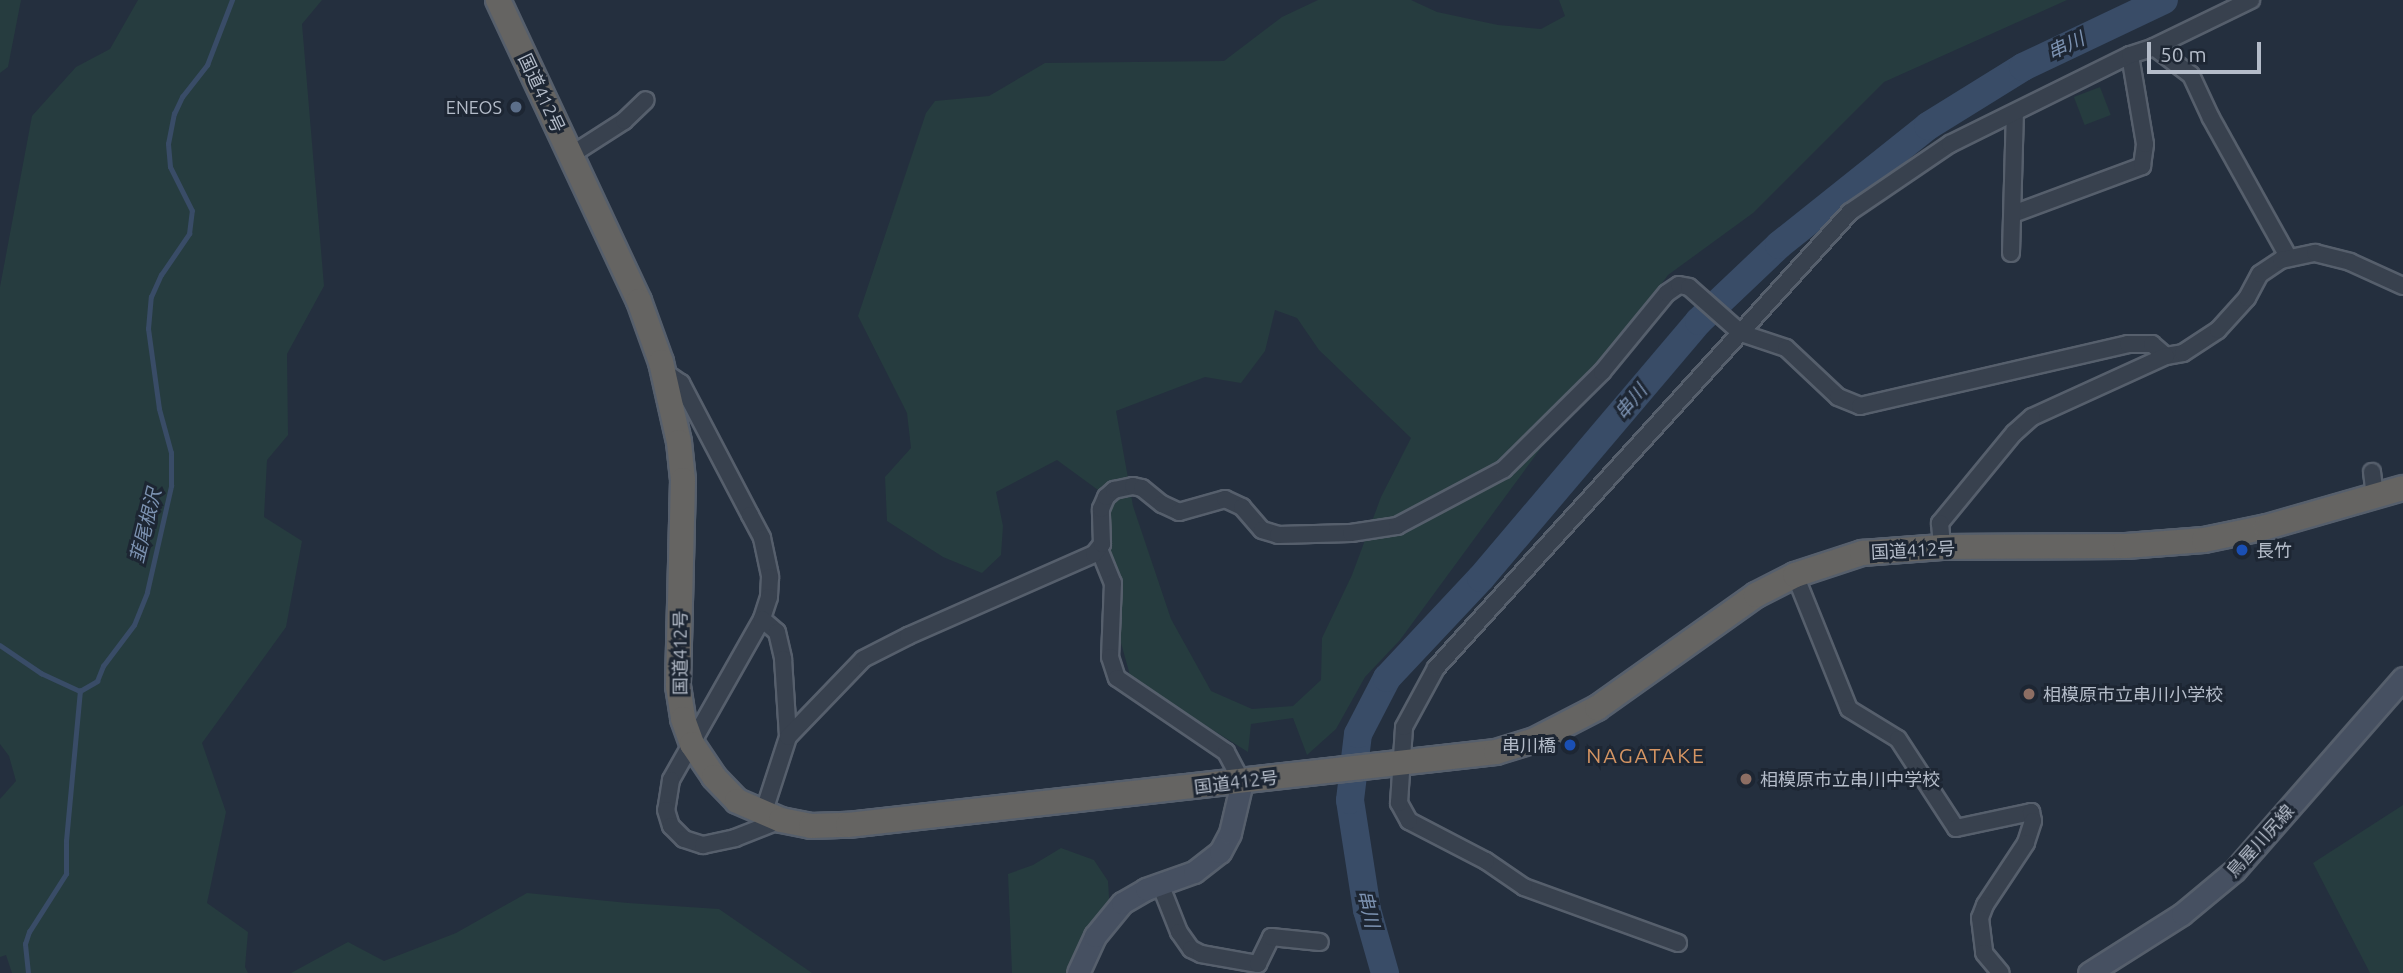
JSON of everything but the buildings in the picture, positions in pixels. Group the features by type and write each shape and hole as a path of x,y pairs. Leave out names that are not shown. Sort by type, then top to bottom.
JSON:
{"highway":[{"name":"国道412号","path":"498,0 639,301 663,371 679,442 683,480 678,686 683,719 692,744 714,777 737,801 772,817 811,826 848,825 1496,752 1545,735 1597,708 1756,595 1795,575 1863,552 1942,547 2126,546 2204,540 2278,525 2403,488"}],"main road":[{"name":"鳥屋川尻線","path":"2089,973 2182,914 2235,870 2403,678"},
{"path":"1079,973 1095,936 1114,911 1135,894 1194,872 1220,852 1230,833 1242,782"}],"street":[{"path":"482,0 491,0"},
{"path":"1678,943 1524,887 1486,861 1409,821 1399,803 1394,763 1404,727 1436,668 1738,330 1850,212 1950,144 2130,55 2154,47 2251,0"},
{"path":"2154,47 2191,75 2211,118 2289,258"},
{"path":"2013,214 2142,166 2145,144 2130,55"},
{"path":"571,155 624,121 646,100"},
{"path":"2011,253 2015,114"},
{"path":"1942,547 1940,523 2014,433 2032,417 2166,356 2183,353 2218,330 2247,298 2260,274 2289,258 2315,253 2350,262 2403,286"},
{"path":"1242,782 1226,752 1117,678 1110,657 1113,583 1099,549 1102,538 1100,516 1106,497 1114,490 1133,486 1179,512 1224,499 1241,507 1262,530 1278,535 1351,533 1397,526 1504,469 1602,372 1667,293 1679,285 1689,286 1738,330 1786,348 1838,397 1860,406 2128,344 2152,344 2166,356"},
{"path":"663,371 681,383 762,538 770,576 769,597 762,619 671,780 666,796 671,826 684,839 703,845 736,838 772,817 788,737 783,659 777,632 762,619"},
{"path":"2372,472 2375,497"},
{"path":"788,737 863,659 908,636 1076,564 1099,549"},
{"path":"1795,575 1849,709 1898,739 1956,828 2031,813 2033,821 2026,843 1985,905 1980,918 1984,953 2001,973"},
{"path":"1160,884 1178,932 1191,949 1201,954 1258,964 1271,937 1320,942"}],"green space":[{"path":"0,0 21,0 8,67 0,73"},
{"path":"138,0 322,0 302,24 324,286 287,354 288,435 267,460 264,517 302,541 286,627 202,743 226,812 207,903 248,932 245,967 248,973 12,973 6,955 0,957 0,799 16,781 9,756 0,744 0,287 32,116 76,67 110,49"},
{"path":"1318,0 1411,0 1437,12 1498,25 1541,29 1565,16 1559,0 2067,0 1884,82 1753,213 1668,275 1400,640 1365,677 1336,729 1307,755 1293,718 1251,724 1248,752 1131,679 1102,574 1106,542 1098,490 1057,460 996,492 1003,526 1001,555 982,573 943,557 887,521 885,477 911,448 907,413 858,316 926,113 935,101 989,96 1045,63 1224,61 1282,17","holes":["1275,310 1297,318 1319,350 1411,438 1381,497 1352,575 1322,638 1321,680 1293,706 1252,709 1211,691 1171,619 1133,506 1116,411 1205,377 1241,383 1265,351"]},
{"path":"2100,87 2111,115 2085,125 2074,97"},
{"path":"2403,805 2403,973 2370,973 2313,863"},
{"path":"1061,848 1094,860 1108,881 1110,913 1080,973 1012,973 1008,874 1033,865"},
{"path":"527,893 719,909 812,973 291,973 348,942 384,961 456,933"}],"waterway":[{"name":"韮尾根沢","path":"80,691 97,681 103,666 134,625 147,592 171,486 171,453 159,409 148,329 151,297 161,275 189,234 192,211 170,167 168,144 174,114 182,97 207,65 232,0"},
{"name":"串川","path":"1385,973 1367,910 1350,800 1358,734 1387,678 1481,578 1699,321 1779,245 1928,126 2023,67 2164,0"},
{"path":"0,645 41,673 80,691"},
{"name":"韮尾根沢","path":"28,973 25,944 29,932 66,874 66,841 80,691"}],"place":[{"name":"ENEOS","path":"516,107"},
{"name":"長竹","path":"2242,550"},
{"name":"相模原市立串川小学校","path":"2029,694"},
{"name":"串川橋","path":"1570,745"},
{"name":"相模原市立串川中学校","path":"1746,779"}],"district":[{"name":"NAGATAKE","path":"1646,755"}]}
